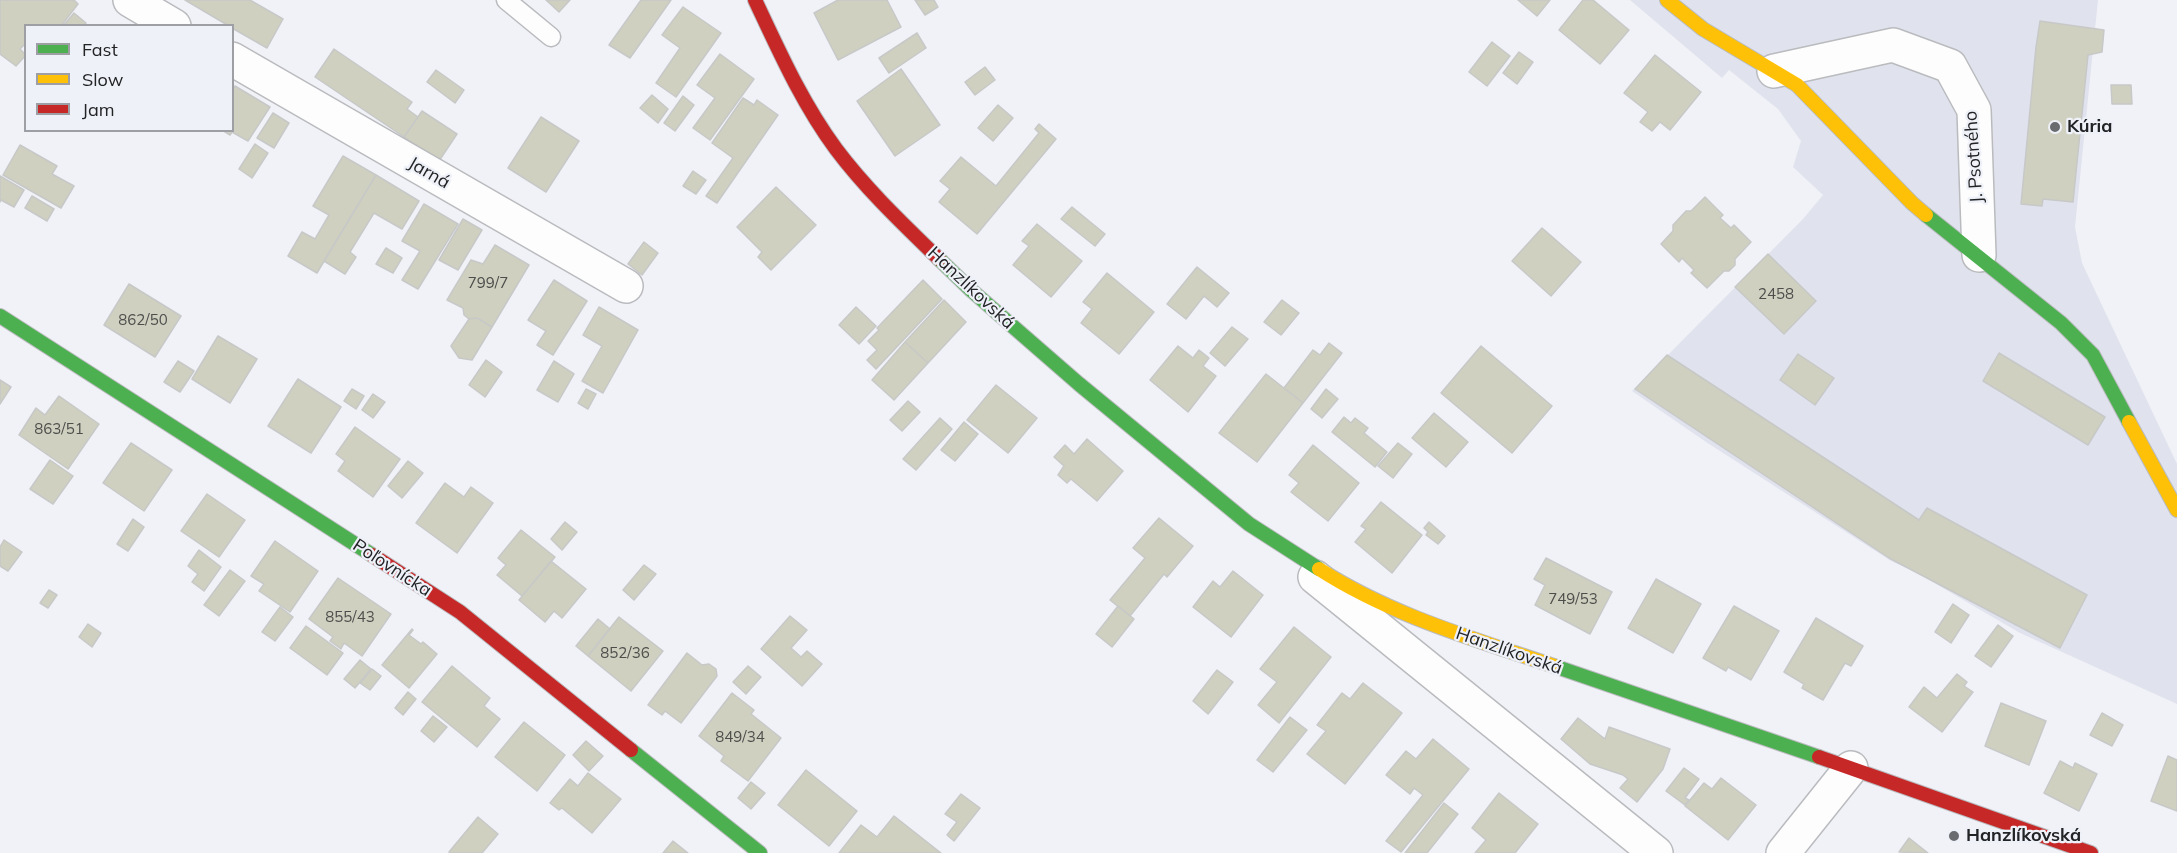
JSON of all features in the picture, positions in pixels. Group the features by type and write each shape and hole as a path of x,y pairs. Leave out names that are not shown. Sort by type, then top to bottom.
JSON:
{"street":[{"path":"130,0 171,24"},
{"name":"Hanzlíkovská","path":"755,0 793,82 836,149 889,210 971,290 1249,524 1656,853"},
{"path":"1667,0 1703,29 1797,85 1912,203 2061,323 2093,355 2177,510"},
{"name":"J. Psotného","path":"1774,71 1893,45 1950,66 1974,110 1979,255"},
{"name":"Jarná","path":"234,60 626,286"},
{"name":"Poľovnícka","path":"0,316 460,612 760,853"},
{"name":"Hanzlíkovská","path":"1249,524 1336,580 1417,619 2091,853"},
{"path":"1783,853 1851,768"}],"lane":[{"path":"506,0 551,37"}],"shaded area":[{"path":"1630,0 2098,0 2075,227 2082,263 2177,464 2177,704 2020,633 1917,573 1891,561 1706,442 1632,391 1803,219 1823,195 1793,167 1801,141 1778,109 1729,70 1722,78"}],"building":[{"path":"0,0 74,0 78,4 63,24 24,24 24,45 20,49 24,53 24,57 16,66 0,54"},
{"path":"185,0 250,0 283,19 267,48 234,29 234,24 226,24"},
{"path":"546,0 570,0 559,12"},
{"path":"641,0 671,0 630,58 609,45"},
{"path":"838,0 887,0 901,27 838,60 814,13"},
{"path":"915,0 934,0 938,7 925,15"},
{"path":"1518,0 1550,0 1537,16"},
{"path":"1583,0 1593,0 1629,30 1600,64 1559,30"},
{"path":"683,7 721,33 676,97 656,83 680,48 662,35"},
{"path":"74,13 86,23 85,24 65,24"},
{"name":"Kúria","path":"2040,21 2104,30 2102,52 2088,55 2073,202 2043,199 2042,206 2021,204"},
{"path":"917,33 926,48 889,73 879,58"},
{"path":"1492,42 1510,56 1487,86 1469,72"},
{"path":"334,49 412,102 407,109 418,117 404,137 315,77"},
{"path":"1519,52 1533,62 1517,84 1503,73"},
{"path":"720,54 754,79 710,140 693,128 715,98 697,85"},
{"path":"1655,55 1701,92 1670,130 1660,122 1652,131 1640,122 1648,112 1624,93"},
{"path":"985,67 995,80 975,95 965,82"},
{"path":"901,69 940,125 895,156 857,101"},
{"path":"436,70 464,90 455,103 427,82"},
{"path":"2111,85 2131,85 2132,104 2112,104"},
{"path":"234,87 270,107 248,141 232,132 234,132"},
{"path":"652,95 668,109 658,123 640,108"},
{"path":"683,96 694,105 675,131 664,123"},
{"path":"743,98 754,105 757,100 778,115 717,203 706,196 733,158 712,143"},
{"path":"998,105 1013,118 993,141 978,128"},
{"path":"422,111 457,134 439,161 404,137"},
{"path":"273,113 289,123 274,148 257,138"},
{"path":"541,117 579,141 546,192 508,168"},
{"path":"1039,124 1056,139 977,234 939,202 950,189 940,181 961,157 996,186 1039,133 1035,129"},
{"path":"255,144 268,153 252,178 239,169"},
{"path":"20,145 57,166 52,174 74,186 61,208 3,175"},
{"path":"343,156 376,175 317,273 288,256 302,232 315,239 329,215 313,206"},
{"path":"693,171 706,180 696,194 683,186"},
{"path":"376,175 419,201 402,229 374,213 350,252 356,257 345,274 324,261"},
{"path":"0,176 24,190 14,207 1,200 0,202"},
{"path":"776,187 816,225 771,270 758,257 762,252 737,227"},
{"path":"32,196 54,209 47,221 25,208"},
{"path":"1705,197 1723,215 1720,218 1731,228 1734,225 1751,242 1735,259 1735,265 1729,271 1724,271 1707,288 1691,273 1694,270 1682,258 1679,262 1661,244 1673,231 1673,225 1686,211 1691,211"},
{"path":"424,204 458,224 418,289 402,280 420,251 402,241"},
{"path":"1072,207 1105,234 1095,246 1061,219"},
{"path":"463,219 482,230 458,270 439,260"},
{"path":"1037,224 1082,261 1051,297 1013,265 1029,246 1022,241"},
{"path":"1542,228 1581,262 1551,296 1512,261"},
{"path":"644,242 658,253 642,275 628,264"},
{"path":"495,245 529,265 492,327 477,318 469,319 464,315 463,308 447,300 471,260 483,264"},
{"path":"386,248 402,258 393,273 376,264"},
{"path":"1768,254 1816,301 1784,334 1735,287"},
{"path":"1197,267 1229,293 1217,307 1204,296 1186,319 1167,304"},
{"path":"1107,273 1154,312 1119,354 1081,323 1092,309 1083,302"},
{"path":"554,280 587,301 553,355 537,345 546,331 528,320"},
{"path":"923,280 942,299 876,369 867,360 877,350 868,341 879,330 877,328"},
{"path":"129,284 181,316 155,357 104,325"},
{"path":"944,300 966,322 928,363 905,342"},
{"path":"1282,300 1299,313 1281,335 1264,322"},
{"path":"599,307 638,330 603,393 582,381 602,346 583,335"},
{"path":"856,307 876,326 859,344 839,325"},
{"path":"477,318 492,327 472,360 459,358 451,346 469,319"},
{"path":"1232,327 1248,339 1225,366 1210,353"},
{"path":"218,336 257,359 230,403 192,379"},
{"path":"905,342 928,363 894,400 872,380"},
{"path":"1329,343 1342,353 1303,403 1284,388 1313,350 1320,355"},
{"path":"1178,346 1193,358 1199,350 1209,358 1203,366 1216,376 1188,412 1150,380"},
{"path":"1481,346 1552,406 1512,453 1441,393"},
{"path":"1999,353 2105,417 2088,445 1983,381"},
{"path":"1798,354 1834,378 1815,405 1780,380"},
{"path":"1667,355 1919,520 1927,508 2087,595 2060,648 1889,558 1635,389"},
{"path":"486,360 502,372 485,397 469,385"},
{"path":"178,361 194,371 180,392 164,382"},
{"path":"554,361 574,374 558,402 537,390"},
{"path":"1266,374 1303,403 1257,462 1219,433"},
{"path":"298,379 341,407 311,453 268,426"},
{"path":"0,380 11,387 0,404"},
{"path":"996,385 1037,418 1008,453 967,420"},
{"path":"352,389 364,396 356,409 344,401"},
{"path":"586,389 596,394 588,409 578,403"},
{"path":"1326,389 1338,399 1322,418 1311,409"},
{"path":"373,394 385,402 373,418 362,410"},
{"path":"59,396 99,424 68,469 19,435 36,408 45,415"},
{"path":"908,401 920,412 902,431 890,420"},
{"path":"1434,413 1468,442 1446,467 1412,438"},
{"path":"1344,417 1351,423 1355,418 1368,428 1364,433 1387,452 1375,467 1332,432"},
{"path":"940,418 952,429 916,470 903,459"},
{"path":"964,422 978,434 955,461 941,450"},
{"path":"355,427 400,459 373,497 338,471 345,461 336,454"},
{"path":"1087,439 1123,471 1097,501 1071,479 1067,483 1058,475 1064,466 1054,457 1065,445 1074,454"},
{"path":"131,443 172,470 144,511 103,483"},
{"path":"1398,443 1412,454 1393,478 1378,466"},
{"path":"1313,445 1359,483 1328,521 1291,492 1299,483 1289,475"},
{"path":"50,460 73,476 53,504 30,489"},
{"path":"408,461 423,473 402,498 388,486"},
{"path":"445,483 464,497 471,487 493,503 457,553 416,523"},
{"path":"207,494 245,520 219,557 181,531"},
{"path":"1381,502 1422,535 1392,573 1355,542 1366,529 1361,526"},
{"path":"1159,518 1193,546 1167,577 1164,574 1130,616 1110,600 1145,558 1133,548"},
{"path":"133,519 144,527 128,551 117,544"},
{"path":"565,522 577,532 562,550 551,539"},
{"path":"1429,522 1445,536 1438,544 1426,535 1428,532 1424,528"},
{"path":"521,530 555,557 522,596 497,575 506,565 498,558"},
{"path":"4,540 22,552 8,571 0,566 0,547"},
{"path":"275,541 318,571 290,612 259,591 264,584 251,576"},
{"path":"199,550 221,567 204,591 192,582 198,574 188,566"},
{"path":"1546,558 1612,592 1590,634 1535,605 1545,585 1534,579"},
{"path":"551,561 586,589 562,618 554,611 545,622 519,600"},
{"path":"644,565 656,574 634,600 623,590"},
{"path":"230,570 245,581 219,616 204,605"},
{"path":"1233,571 1263,595 1231,637 1193,607 1213,581 1220,587"},
{"path":"338,578 391,614 362,656 344,643 341,649 330,641 333,637 309,619"},
{"path":"1656,579 1701,604 1673,653 1628,628"},
{"path":"49,590 57,595 48,608 40,603"},
{"path":"1953,604 1969,615 1951,643 1935,632"},
{"path":"1118,606 1134,619 1112,647 1096,634"},
{"path":"1734,606 1779,631 1751,680 1728,667 1726,671 1703,658"},
{"path":"280,607 293,617 275,641 262,632"},
{"path":"790,616 807,630 791,648 801,657 807,651 822,664 802,686 761,649"},
{"path":"619,617 663,651 631,691 588,656"},
{"path":"1816,618 1863,646 1851,666 1845,663 1823,700 1802,688 1804,684 1784,672"},
{"path":"598,619 610,629 588,656 576,646"},
{"path":"88,624 101,633 92,647 79,637"},
{"path":"1998,625 2013,636 1991,667 1975,656"},
{"path":"306,626 343,653 327,675 290,648"},
{"path":"1294,627 1331,657 1279,723 1258,705 1277,682 1260,669"},
{"path":"412,629 409,635 421,644 423,642 437,654 409,688 382,665"},
{"path":"687,653 702,665 709,664 716,669 717,676 681,723 665,711 662,715 648,705"},
{"path":"360,660 371,669 355,688 344,679"},
{"path":"452,666 490,698 484,706 500,719 477,747 422,702"},
{"path":"748,666 761,677 746,694 733,682"},
{"path":"372,669 381,676 370,690 360,683"},
{"path":"1217,670 1233,682 1208,714 1193,701"},
{"path":"1957,674 1967,682 1964,686 1973,692 1942,732 1909,707 1924,687 1937,698"},
{"path":"1363,683 1402,713 1345,784 1307,754 1326,731 1317,725 1342,693 1350,699"},
{"path":"408,692 416,699 403,715 395,708"},
{"path":"732,693 754,710 751,714 781,738 748,781 721,761 724,756 699,736"},
{"path":"2001,703 2046,721 2029,765 1985,746"},
{"path":"2102,713 2123,725 2112,746 2090,735"},
{"path":"433,716 447,727 434,742 421,731"},
{"path":"1290,717 1307,730 1273,772 1257,760"},
{"path":"1578,718 1605,739 1609,727 1670,749 1663,769 1637,802 1620,788 1628,779 1623,775 1590,764 1561,739"},
{"path":"524,722 565,755 537,791 495,757"},
{"path":"1433,739 1469,769 1401,852 1386,841 1423,795 1414,788 1410,794 1386,775 1406,751 1416,759"},
{"path":"586,741 603,756 589,771 573,755"},
{"path":"2168,756 2177,760 2177,811 2151,801"},
{"path":"2060,761 2073,768 2075,763 2097,774 2079,811 2044,793"},
{"path":"1684,768 1699,779 1685,798 1689,800 1685,805 1666,791"},
{"path":"806,770 857,811 829,846 778,805"},
{"path":"588,773 621,799 592,833 562,808 559,810 550,803 570,779 578,786"},
{"path":"1721,778 1756,805 1728,840 1685,806 1704,783 1712,789"},
{"path":"751,782 765,793 751,809 738,798"},
{"path":"1499,793 1538,824 1515,853 1475,853 1486,840 1472,828"},
{"path":"961,794 980,808 954,841 947,835 957,822 945,814"},
{"path":"1444,803 1458,814 1427,853 1405,853"},
{"path":"894,816 941,853 839,853 861,825 877,837"},
{"path":"478,817 498,834 482,853 450,853 449,852"},
{"path":"1909,838 1928,853 1899,852"},
{"path":"673,841 688,853 663,853"}],"traffic: fast":[{"path":"1926,215 2061,323 2093,355 2129,422"},
{"path":"939,259 971,290 1079,384 1249,524 1319,569"},
{"path":"0,316 372,555"},
{"path":"1554,666 1819,757"},
{"path":"631,750 760,853"}],"traffic: slow":[{"path":"1667,0 1703,29 1797,85 1926,215"},
{"path":"2129,422 2177,510"},
{"path":"1319,569 1374,600 1403,613 1463,636 1554,666"}],"traffic: jam":[{"path":"755,0 802,95 836,149 872,192 939,259"},
{"path":"372,555 460,612 631,750"},
{"path":"1819,757 2091,853"}],"place":[{"name":"Kúria","path":"2055,127"},
{"name":"Hanzlíkovská","path":"1954,836"}]}
